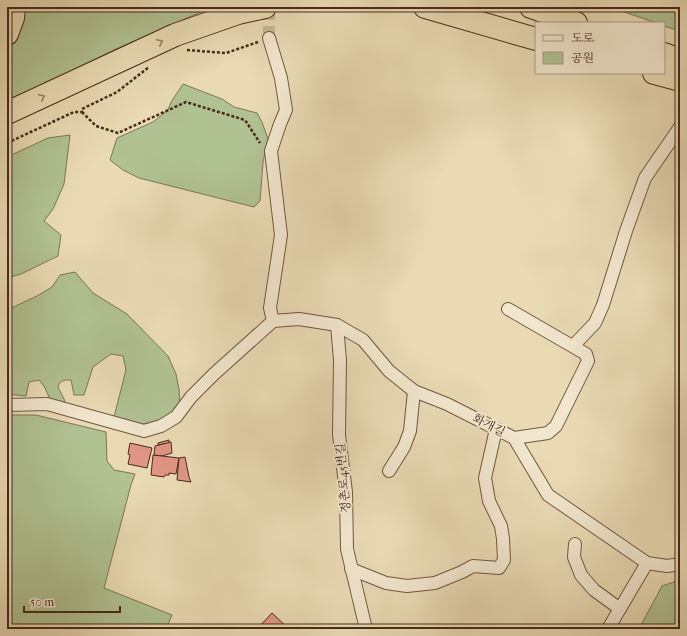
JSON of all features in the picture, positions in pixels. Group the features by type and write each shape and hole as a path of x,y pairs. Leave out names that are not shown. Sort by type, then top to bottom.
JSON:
{"highway":[{"path":"7,34 13,18 14,7"},
{"path":"7,113 175,35 238,13 265,7"},
{"path":"425,7 535,39"},
{"path":"473,7 535,29"},
{"path":"531,7 573,22"},
{"path":"665,54 680,60"},
{"path":"665,73 680,79"},
{"path":"658,74 680,79"}],"street":[{"path":"7,406 47,404 144,431 161,426 176,417 191,397 214,374 273,320 270,308 281,235 271,151 286,110 281,78 269,38"},
{"path":"573,346 595,323 603,305 644,178 680,127"},
{"path":"508,310 586,354 588,361 556,426 548,433 514,438"},
{"name":"화개길","path":"273,320 299,319 337,325 363,340 389,371 414,391 447,404 514,438 548,495 647,563 667,566 680,564"},
{"name":"정촌로45번길","path":"337,325 340,360 339,435 346,492 347,549 366,629"},
{"path":"389,471 404,447 410,431 414,391"},
{"path":"351,569 386,582 407,586 435,583 473,566 499,568 504,560 501,526 488,501 485,478 496,429"},
{"path":"575,544 574,558 581,575 594,590 620,609"},
{"path":"608,629 647,563"}],"path":[{"path":"181,49 226,53 269,38"},
{"path":"82,112 82,109 117,92 154,64"},
{"path":"7,143 74,112 82,112 96,126 118,133 186,102 245,120 263,149 271,151"}],"green space":[{"path":"23,7 219,7 203,11 116,49 7,102 7,52 12,44 23,14"},
{"path":"610,7 680,7 680,31 665,26 665,22 653,22"},
{"path":"183,84 222,99 234,107 257,113 268,139 263,162 260,201 254,207 139,178 123,170 110,160 117,138 153,122 168,110 171,102"},
{"path":"70,135 64,184 53,209 44,221 61,235 58,256 21,274 7,278 7,157 48,138"},
{"path":"75,272 93,293 127,314 168,356 176,374 180,406 171,418 139,425 114,417 126,370 123,356 111,354 93,367 84,395 74,395 71,380 64,380 60,383 58,387 65,403 51,401 44,386 39,380 29,382 26,396 7,394 7,310 52,287 60,275"},
{"path":"7,415 36,415 106,432 107,461 114,470 135,474 104,588 172,615 166,629 7,629"},
{"path":"680,580 680,629 639,629 662,586"}],"building":[{"path":"169,440 169,443 158,445 158,443"},
{"path":"171,442 172,453 162,456 154,455 155,446"},
{"path":"130,443 152,448 147,468 128,464"},
{"path":"153,455 179,458 176,474 169,473 169,475 165,475 164,477 151,475"},
{"path":"185,457 191,482 177,480 179,458"},
{"path":"272,613 289,629 257,629"}],"tunnel":[{"path":"269,7 269,38"}]}
